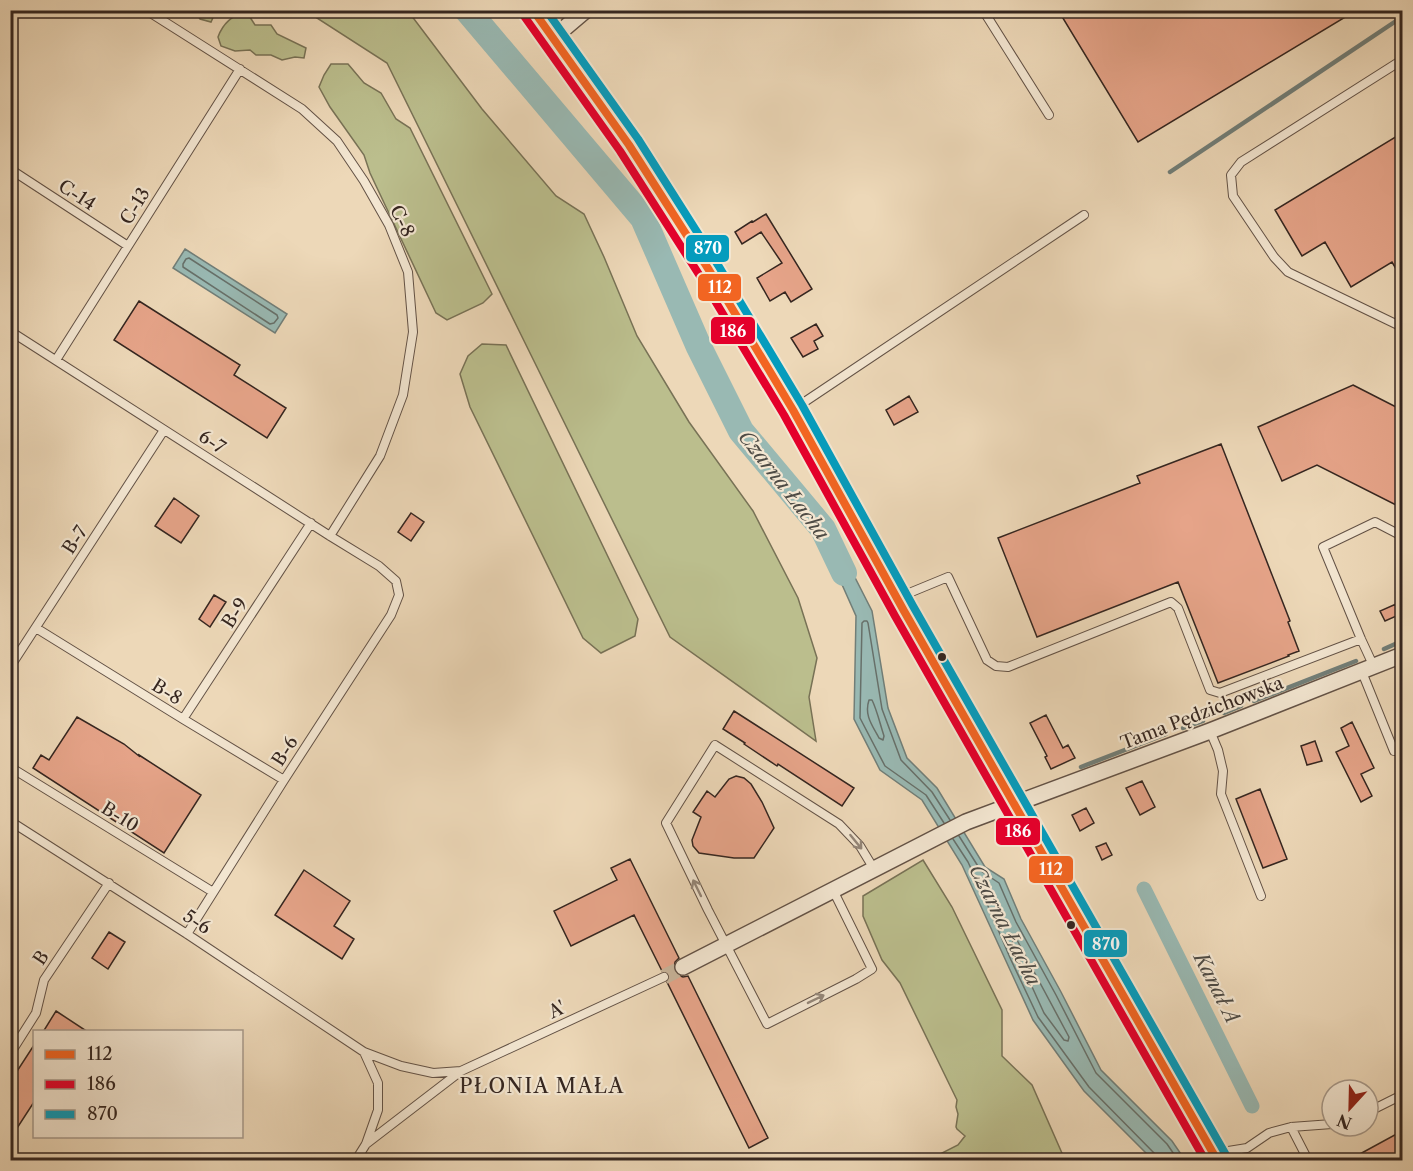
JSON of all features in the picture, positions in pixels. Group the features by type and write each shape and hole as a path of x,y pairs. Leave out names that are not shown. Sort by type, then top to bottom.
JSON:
{"main road":[{"path":"543,25 629,145 709,270 793,410 897,598 1215,1157"}],"street":[{"path":"543,25 586,10"},
{"name":"Tama Pędzichowska","path":"683,967 966,822 1210,731 1402,655"}],"lane":[{"name":"C-8","path":"146,10 302,109 337,141 364,181 389,225 408,272 413,332 403,395 380,456 330,536"},
{"path":"983,10 1049,115"},
{"path":"1402,60 1241,162 1231,176 1233,196 1274,257 1288,272 1402,327"},
{"name":"C-13","path":"56,360 240,69"},
{"name":"C-14","path":"10,169 128,246"},
{"path":"793,410 1084,215"},
{"name":"6-7","path":"10,331 379,566 396,581"},
{"name":"B-7","path":"10,667 165,430"},
{"path":"1394,751 1368,670 1361,639 1323,547 1375,522 1402,536"},
{"name":"B-9","path":"183,719 311,524"},
{"path":"897,598 948,577 987,660 996,666 1008,667 1171,602 1178,608 1210,690 1220,693 1361,639"},
{"name":"B-6","path":"187,934 391,615 399,595 396,581"},
{"name":"B-8","path":"36,627 284,780"},
{"path":"1210,731 1223,771 1221,794 1261,896"},
{"path":"833,890 872,969 767,1024 666,823 715,745 839,824 860,846 874,869"},
{"name":"B-10","path":"10,766 213,892"},
{"name":"5-6","path":"10,821 109,883 364,1052"},
{"name":"B","path":"10,1054 36,1013 44,980 109,883"},
{"name":"A'","path":"366,1144 461,1071 664,977"},
{"path":"356,1161 366,1144 378,1110 378,1083 364,1052"},
{"name":"A'","path":"364,1052 402,1066 433,1073 461,1071"},
{"path":"1380,1106 1402,1095"},
{"path":"1215,1157 1247,1148 1269,1133 1291,1127 1320,1125"},
{"path":"1291,1127 1308,1161"}],"green space":[{"path":"195,11 215,11 215,13 211,22 200,19"},
{"path":"246,11 255,25 271,25 277,34 306,48 304,58 295,57 282,60 271,55 256,55 250,50 235,51 221,46 218,37 225,24 236,15"},
{"path":"306,11 408,11 482,109 556,196 584,214 637,336 689,422 753,511 798,598 817,658 809,697 816,741 670,637 387,63"},
{"path":"331,64 348,64 364,83 381,93 396,119 410,128 492,294 483,303 447,320 436,313 370,173 364,155 330,107 319,87"},
{"path":"482,344 506,345 638,619 635,636 601,653 583,638 470,407 460,374 468,356"},
{"path":"923,860 952,907 1002,1010 1002,1056 1032,1085 1065,1160 944,1160 940,1154 958,1145 965,1136 956,1127 957,1100 900,983 882,960 863,916 863,896"}],"water":[{"path":"185,249 287,314 275,333 173,268"},
{"path":"819,533 844,556 872,611 888,708 907,758 937,788 985,867 1004,879 1021,919 1101,1070 1172,1141 1185,1160 1153,1160 1084,1091 1033,1020 962,865 922,800 880,770 854,719 856,616"}],"building":[{"path":"1058,10 1357,10 1138,142"},
{"path":"1402,133 1402,279 1392,262 1351,287 1325,242 1302,256 1275,210"},
{"path":"766,214 812,289 791,302 785,292 770,301 757,278 782,263 761,232 742,244 735,232"},
{"path":"139,301 240,365 234,375 286,408 267,438 114,340"},
{"path":"816,324 823,336 814,341 818,349 803,357 791,338"},
{"path":"1353,385 1402,410 1402,508 1317,465 1282,481 1258,427"},
{"path":"909,396 918,412 894,425 886,410"},
{"path":"1221,444 1290,621 1288,622 1299,651 1218,683 1178,582 1037,637 998,538 1140,483 1137,476"},
{"path":"174,498 199,516 181,543 155,526"},
{"path":"411,513 424,522 411,541 398,532"},
{"path":"214,595 226,602 210,627 199,619"},
{"path":"1396,604 1401,614 1385,621 1380,611"},
{"path":"734,711 854,788 842,806 723,729"},
{"path":"1046,715 1063,748 1068,745 1075,758 1051,769 1030,723"},
{"path":"77,717 124,744 201,795 164,853 33,768 41,755 49,760"},
{"path":"1352,722 1374,768 1361,774 1372,796 1361,802 1336,752 1349,746 1341,728"},
{"path":"1315,741 1322,761 1307,765 1301,746"},
{"path":"736,776 744,778 751,784 774,828 754,858 734,858 699,853 693,846 692,840 701,817 693,812 707,791 715,797 729,779"},
{"path":"1142,781 1155,807 1140,815 1126,788"},
{"path":"1260,789 1287,859 1263,868 1236,799"},
{"path":"1086,808 1094,823 1080,831 1072,815"},
{"path":"1106,843 1112,855 1102,860 1096,847"},
{"path":"630,859 679,958 675,962 674,971 683,977 688,976 768,1138 749,1148 667,982 670,978 669,974 662,971 634,915 571,946 554,911 617,880 611,868"},
{"path":"304,870 350,901 334,926 354,939 342,959 275,915"},
{"path":"109,932 125,942 108,969 92,958"},
{"path":"56,1011 85,1030 44,1030"},
{"path":"33,1047 33,1104 10,1139 10,1082"},
{"path":"1402,1131 1402,1161 1347,1161"}],"waterway":[{"name":"Czarna Łacha","path":"467,10 643,218 699,347 741,431 823,529 844,573"},
{"path":"1170,172 1402,17"},
{"path":"1384,649 1402,641"},
{"path":"1254,701 1356,661"},
{"path":"1224,713 1241,706"},
{"path":"1183,728 1203,721"},
{"path":"1081,767 1166,734"},
{"name":"Kanał A","path":"1144,889 1252,1106"}],"tunnel":[{"path":"664,977 683,967"}],"transit line":[{"name":"112","path":"533,10 629,145 709,270 793,410 904,611 1217,1160"},
{"name":"870","path":"546,10 638,139 718,265 802,405 913,606 1226,1155"},
{"name":"186","path":"524,16 620,151 700,276 784,415 895,616 1205,1160"}],"district":[{"name":"PŁONIA MAŁA","path":"542,1086"}]}
